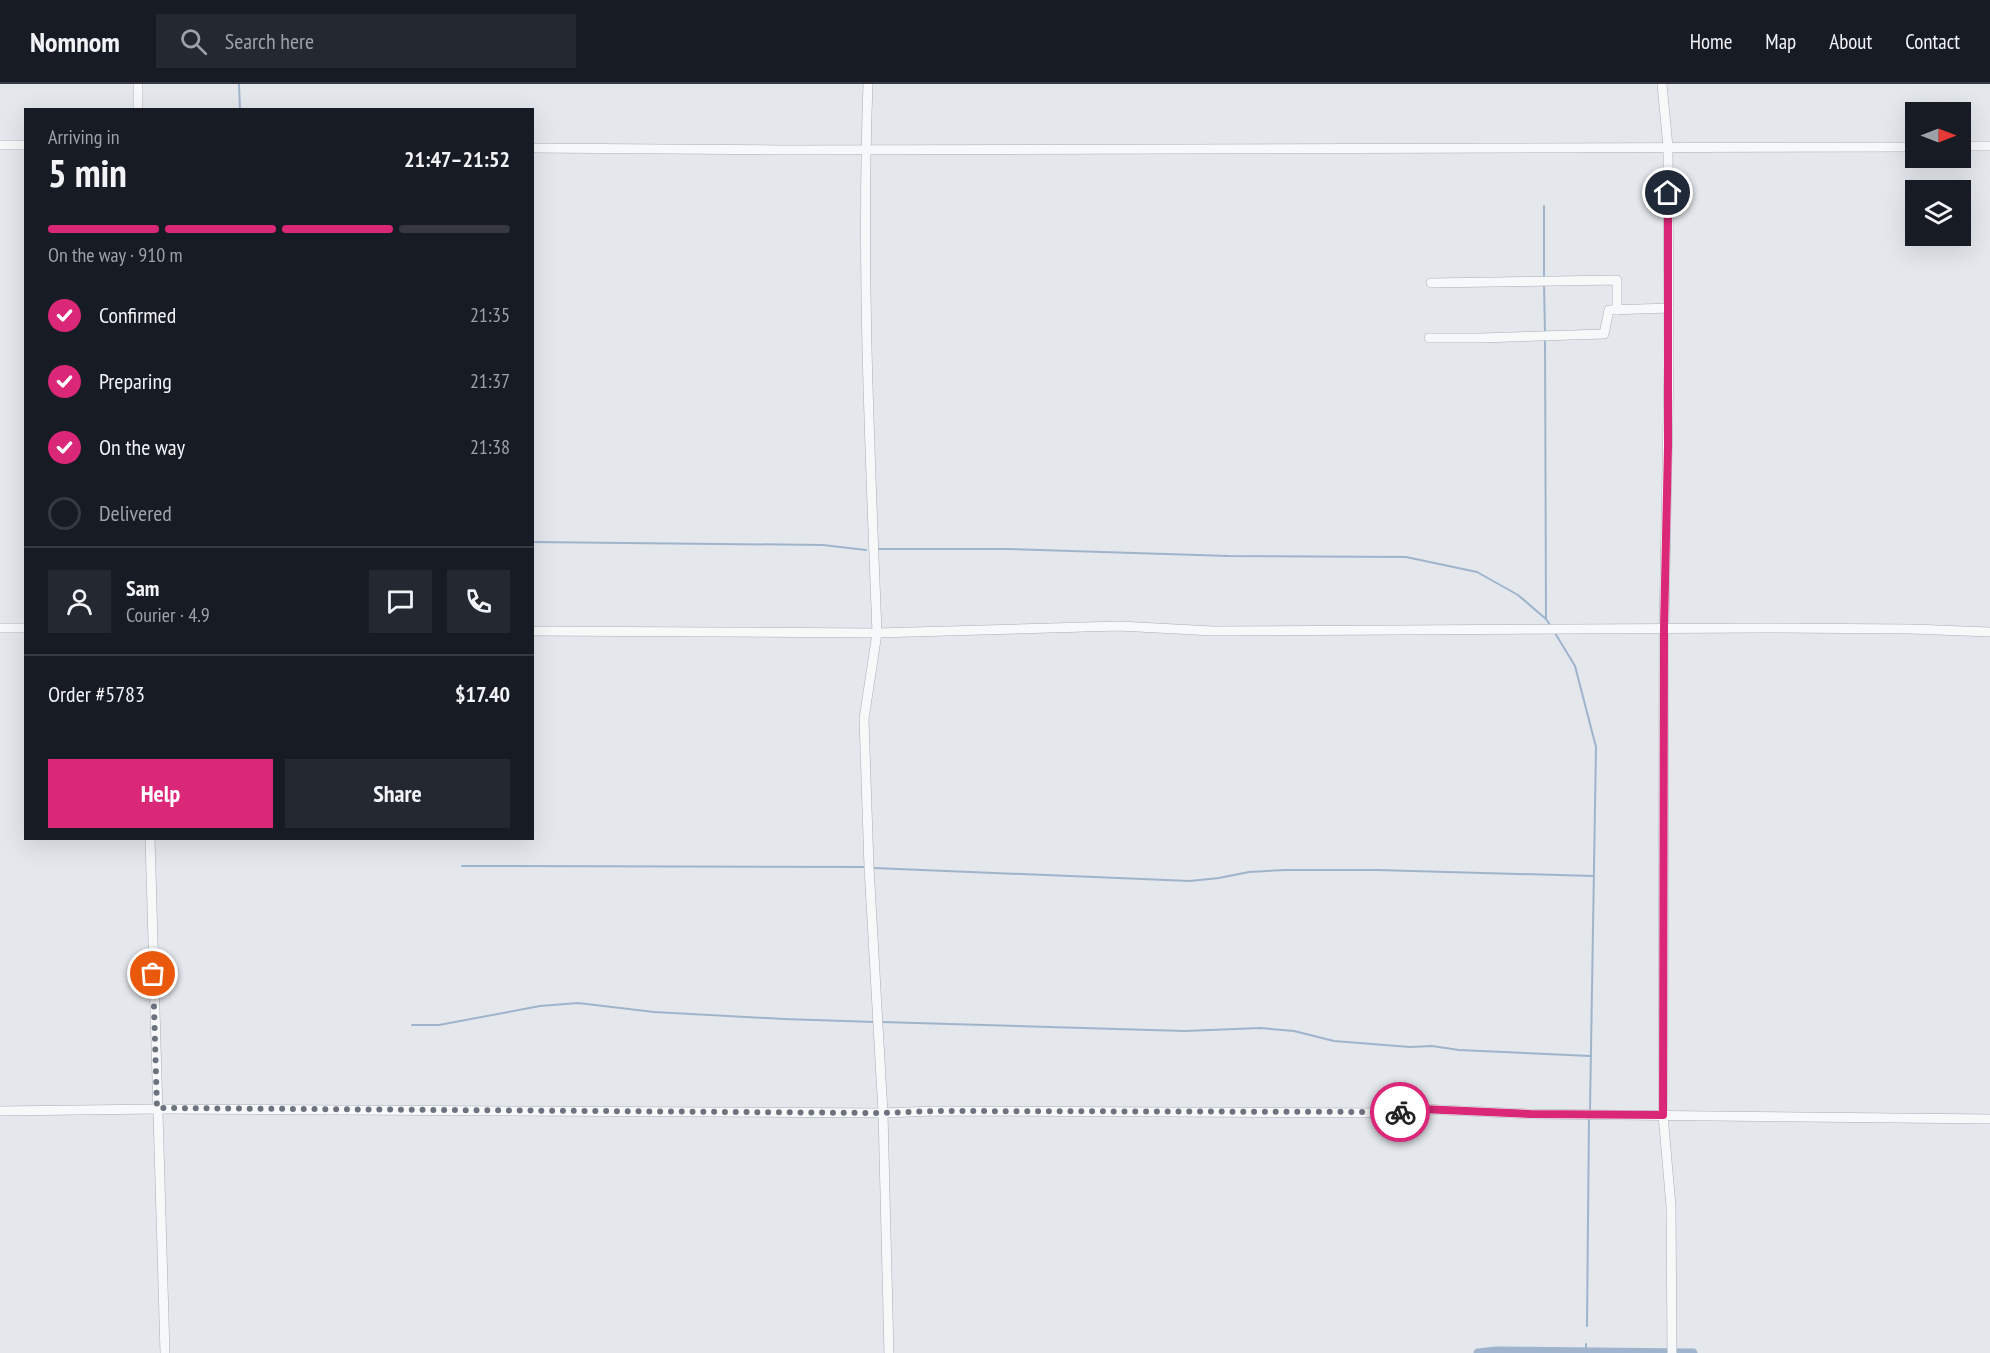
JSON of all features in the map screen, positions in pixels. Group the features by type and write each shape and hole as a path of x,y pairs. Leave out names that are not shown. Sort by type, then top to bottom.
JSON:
{"street":[{"path":"138,84 138,108"},
{"path":"868,84 866,348 877,633 864,719 869,867 883,1113 889,1353"},
{"path":"1662,84 1668,147 1669,308 1664,628 1663,1115 1671,1206 1672,1353"},
{"path":"0,145 24,145"},
{"path":"1971,146 1990,146"},
{"path":"534,148 866,150 1905,147"},
{"path":"1431,283 1617,280 1617,310"},
{"path":"1429,338 1604,334 1609,310 1669,308"},
{"path":"534,631 877,633 1119,626 1213,631 1664,628 1911,629 1990,632"},
{"path":"0,628 24,628"},
{"path":"150,840 165,1353"},
{"path":"0,1111 157,1108 883,1113 947,1111 1393,1113 1432,1109 1530,1114 1990,1119"}],"waterway":[{"path":"239,84 240,108"},
{"path":"1544,206 1544,279"},
{"path":"1544,284 1545,333"},
{"path":"1545,338 1546,618"},
{"path":"534,542 823,545 866,550"},
{"path":"878,549 1009,549 1229,556 1406,557 1477,572 1518,595 1550,625"},
{"path":"1555,633 1575,666 1596,747 1590,1110"},
{"path":"462,866 866,867"},
{"path":"874,868 1190,881 1249,872 1284,870 1377,870 1593,876"},
{"path":"412,1025 439,1025 540,1006 578,1003 654,1012 875,1022"},
{"path":"882,1022 1185,1031 1260,1028 1294,1031 1334,1041 1590,1056"},
{"path":"1587,1326 1589,1116"},
{"path":"1586,1344 1586,1352"},
{"path":"1478,1353 1496,1351 1693,1353"}],"way so far":[{"path":"153,974 157,1108 883,1113 935,1111 1400,1112"}],"route":[{"path":"1400,1112 1422,1109 1530,1114 1663,1115 1664,628 1669,364 1668,193"}]}
